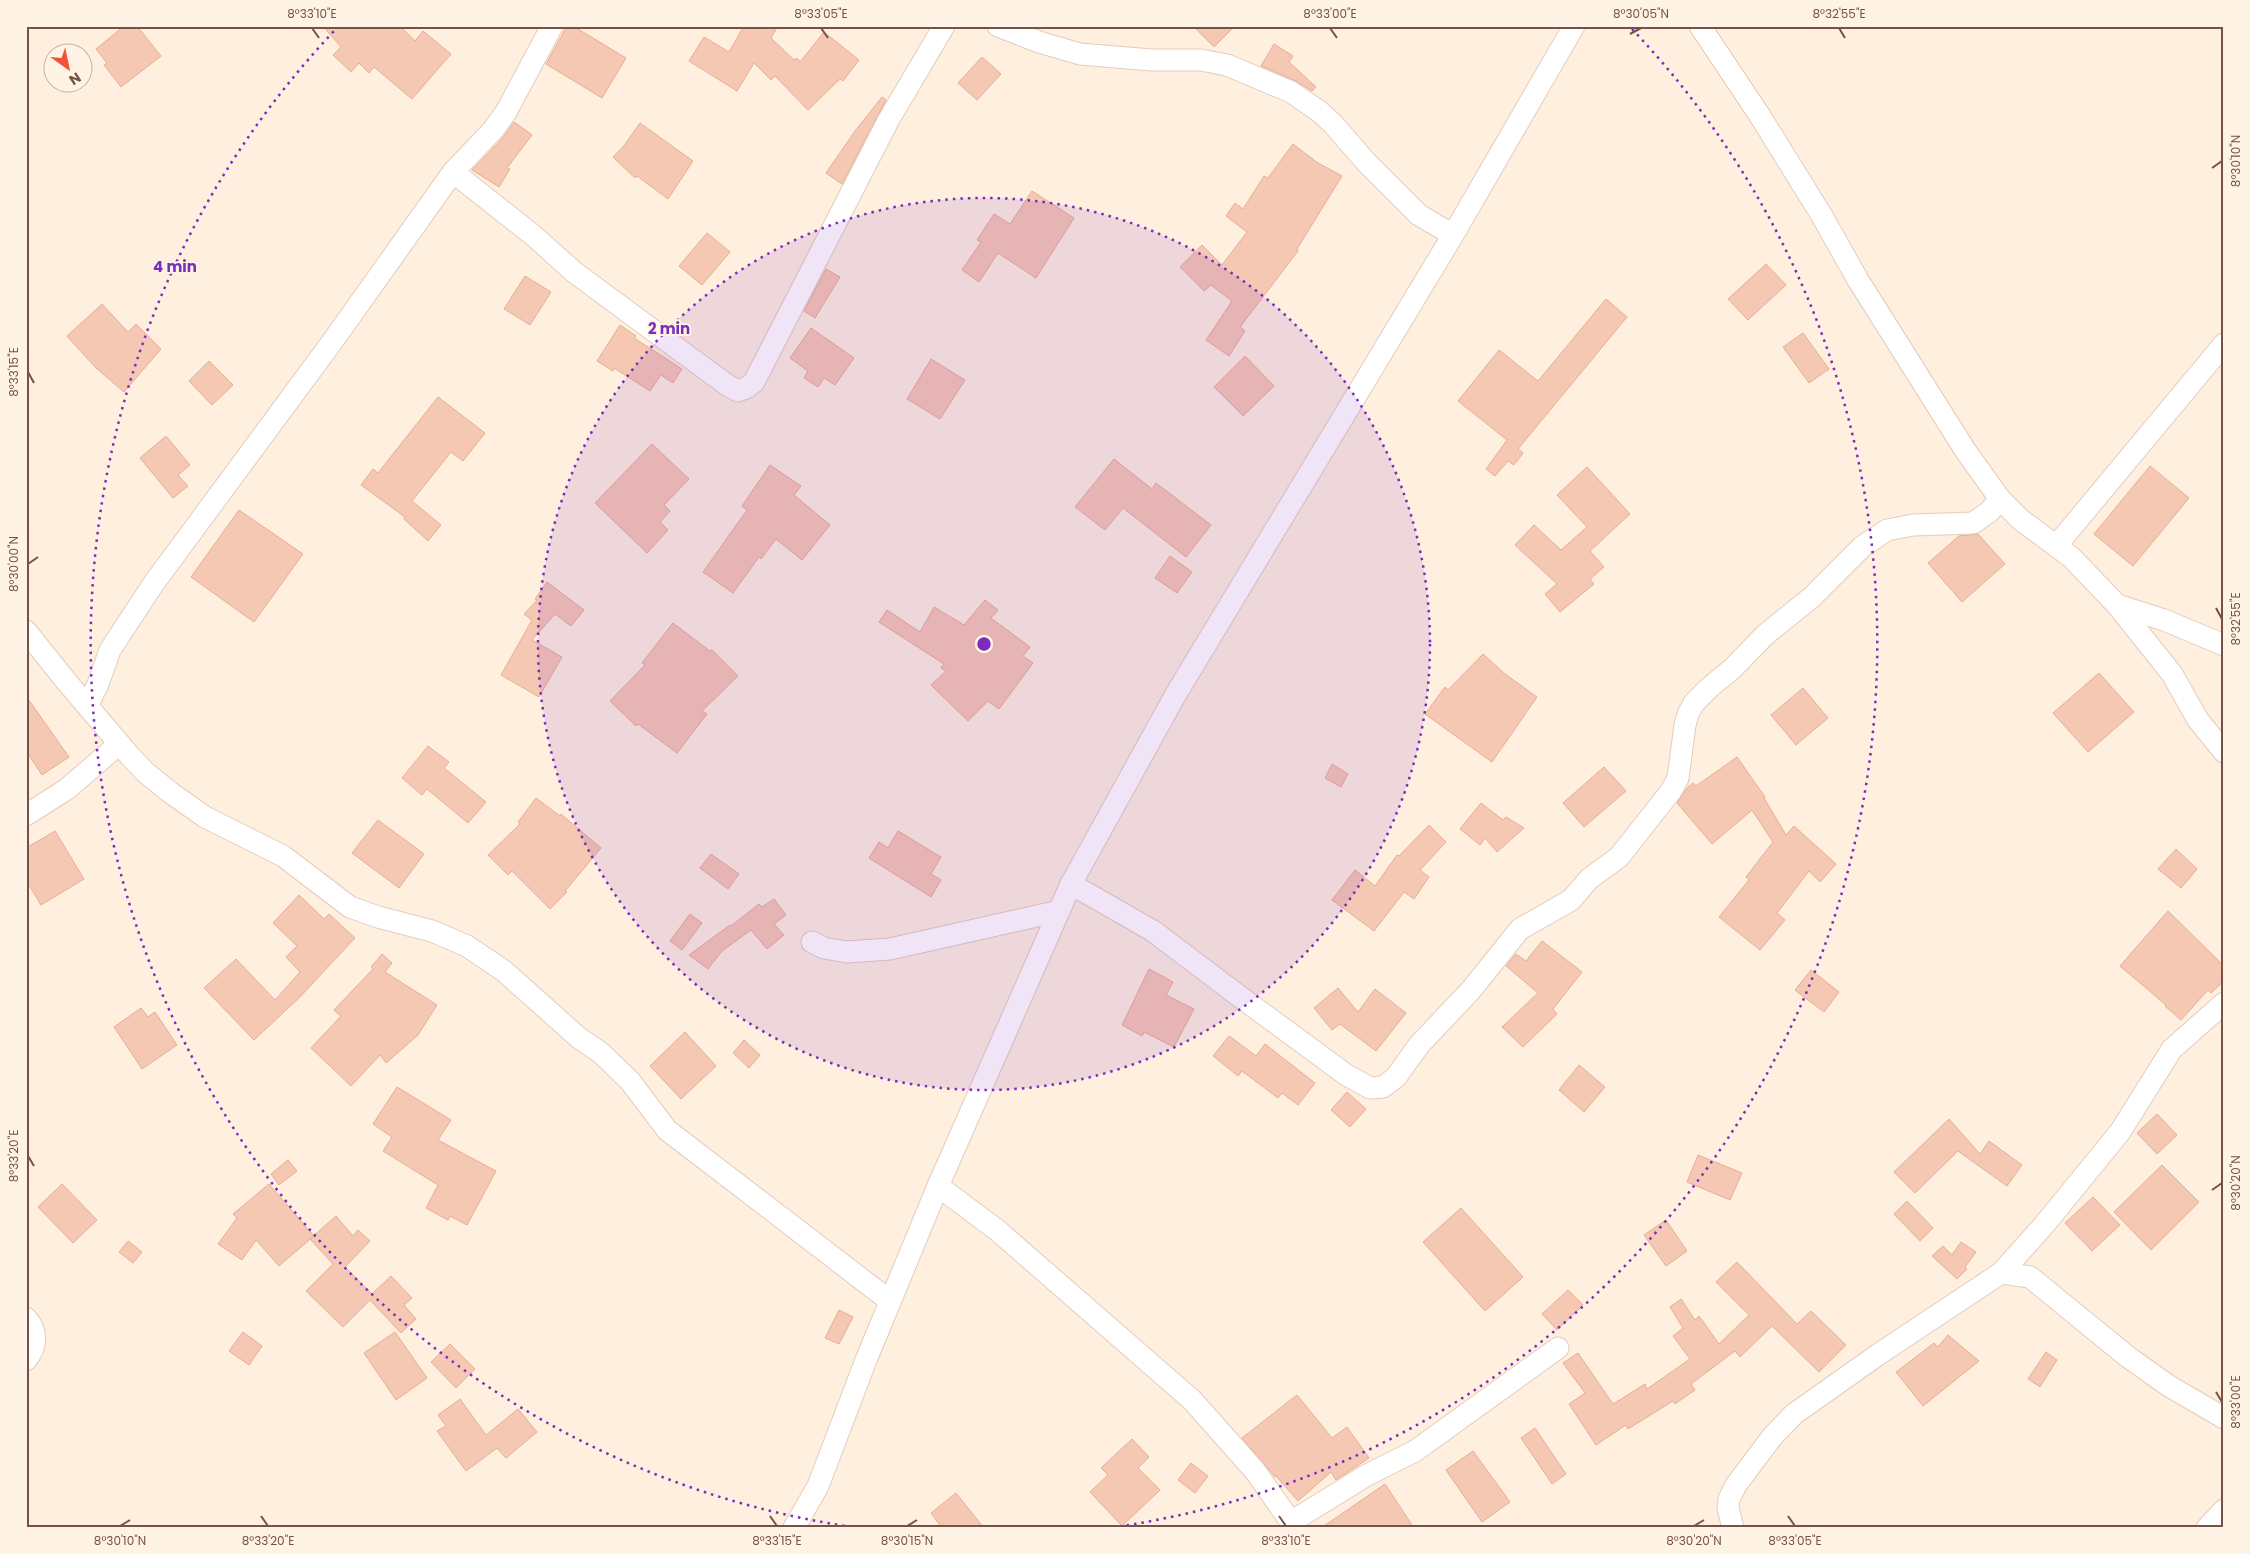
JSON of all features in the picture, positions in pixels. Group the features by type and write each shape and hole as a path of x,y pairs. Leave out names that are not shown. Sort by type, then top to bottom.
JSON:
{"street":[{"path":"87,706 98,684 110,650 154,582 298,389 453,172 506,112 552,26"},
{"path":"453,172 534,236 574,272 738,391 754,382 888,121 944,26"},
{"path":"998,26 1039,42 1080,54 1151,60 1201,60 1227,65 1291,92 1320,112 1333,124 1366,162 1419,215 1453,235"},
{"path":"794,1528 818,1486 938,1186 1071,884 1176,694 1453,235 1574,26"},
{"path":"1700,26 1760,116 1822,216 1858,280 1965,450 2000,499 2021,520 2071,557 2117,605 2172,674 2198,720 2224,752"},
{"path":"2056,546 2224,344"},
{"path":"1071,884 1153,931 1345,1074 1370,1088 1383,1087 1396,1077 1419,1045 1471,990 1520,929 1532,920 1571,900 1589,879 1619,857 1671,791 1678,778 1688,714 1694,703 1709,688 1733,668 1765,635 1812,596 1863,546 1887,530 1913,524 1973,523 1989,512 2000,499"},
{"path":"2117,605 2164,620 2224,645"},
{"path":"26,631 119,744 145,772 177,797 205,817 283,856 350,906 378,917 432,931 467,946 504,971 579,1038 601,1053 624,1076 666,1130 890,1302"},
{"path":"26,815 67,788 119,744"},
{"path":"812,942 824,948 847,952 890,949 1059,911"},
{"path":"1733,1528 1728,1508 1729,1500 1736,1485 1772,1437 1794,1414 2001,1272 2023,1250 2120,1132 2172,1049 2224,1002"},
{"path":"938,1186 997,1230 1192,1400 1255,1471 1293,1525 1367,1475 1415,1452 1558,1348"},
{"path":"2023,1250 2030,1278"},
{"path":"2001,1272 2030,1278 2169,1386 2224,1418"},
{"path":"26,1318 32,1324 36,1342 26,1360"},
{"path":"2208,1528 2224,1510"}],"building":[{"path":"124,26 137,26 161,56 121,87 104,65 107,63 96,49"},
{"path":"323,26 400,26 415,41 423,31 451,54 412,99 374,67 369,73 359,63 351,72 333,55 341,47"},
{"path":"567,26 573,26 626,58 602,98 546,64"},
{"path":"744,26 778,26 771,38 794,60 797,58 800,62 824,32 859,60 843,81 840,79 808,110 775,76 771,80 754,63 737,91 689,61 704,37 729,52"},
{"path":"1193,26 1235,26 1214,47"},
{"path":"1274,44 1293,56 1289,62 1316,87 1312,91 1296,81 1261,66"},
{"path":"982,57 1001,74 977,100 958,83"},
{"path":"882,97 886,100 842,184 826,173 855,131"},
{"path":"514,122 532,135 507,168 510,169 499,187 472,170 502,139"},
{"path":"640,123 693,161 668,199 637,176 635,178 613,157 623,147"},
{"path":"1293,144 1318,163 1342,176 1297,249 1298,251 1240,327 1245,331 1229,356 1206,340 1232,301 1211,285 1204,291 1180,267 1202,245 1222,265 1247,232 1226,216 1235,203 1243,209 1264,176 1268,178"},
{"path":"1032,191 1074,218 1036,278 998,253 979,282 962,270 981,242 977,240 994,214 1010,224"},
{"path":"707,233 730,252 702,285 679,266"},
{"path":"1766,264 1786,285 1748,320 1728,299"},
{"path":"826,269 840,277 815,318 804,311"},
{"path":"525,276 551,292 530,325 504,309"},
{"path":"1606,299 1627,317 1518,449 1523,453 1514,465 1508,461 1495,476 1486,469 1507,440 1458,401 1499,350 1538,381"},
{"path":"102,304 128,332 136,324 161,349 124,392 96,368 67,336"},
{"path":"620,325 636,336 634,338 682,369 673,383 661,375 650,391 614,368 613,371 597,361"},
{"path":"811,328 854,358 835,385 824,378 818,387 804,378 808,371 790,358"},
{"path":"1803,333 1829,369 1809,383 1783,347"},
{"path":"1245,356 1274,386 1243,416 1214,387"},
{"path":"931,359 965,380 940,419 907,399"},
{"path":"209,361 233,385 212,405 189,381"},
{"path":"438,397 485,433 463,461 451,452 412,501 441,525 428,541 404,519 405,517 361,485 373,469 378,473"},
{"path":"166,436 190,465 178,475 188,486 173,498 140,458"},
{"path":"652,444 689,479 664,505 670,511 660,522 668,530 647,553 595,503"},
{"path":"1114,459 1152,489 1156,483 1211,525 1186,557 1123,508 1105,530 1075,507"},
{"path":"770,465 801,486 794,495 830,525 802,560 776,539 761,559 759,557 733,593 703,572 747,510 742,506"},
{"path":"2150,466 2189,498 2133,566 2094,534"},
{"path":"1587,467 1630,514 1590,551 1604,567 1590,579 1594,584 1560,612 1545,594 1557,584 1515,545 1534,525 1561,550 1587,527 1557,495"},
{"path":"239,510 303,554 254,622 191,577"},
{"path":"1978,534 2005,564 1962,602 1928,563 1959,536"},
{"path":"1170,556 1192,572 1177,593 1155,578"},
{"path":"547,582 584,610 571,626 555,614 532,640 562,657 539,697 501,675 532,620 524,614 537,600 535,599"},
{"path":"985,600 998,610 991,618 1030,647 1023,656 1033,663 999,709 988,701 968,721 931,685 946,671 941,668 944,664 879,622 887,610 920,632 934,607 964,625"},
{"path":"673,623 710,651 712,650 738,676 702,711 707,714 677,753 638,724 636,726 610,701 645,665 642,663"},
{"path":"1483,654 1505,674 1537,697 1492,762 1425,714 1445,687 1448,690"},
{"path":"2099,673 2134,712 2088,752 2053,713"},
{"path":"1803,688 1828,718 1796,745 1771,715"},
{"path":"26,696 69,757 42,775 26,751"},
{"path":"428,746 449,762 444,768 486,802 468,823 427,789 422,795 402,778"},
{"path":"1737,757 1765,797 1786,835 1794,826 1836,864 1820,882 1809,871 1777,913 1785,920 1760,950 1719,917 1749,880 1746,877 1773,842 1752,810 1712,844 1677,803 1687,788 1693,783 1696,786"},
{"path":"1332,764 1348,774 1341,787 1325,778"},
{"path":"1604,767 1626,791 1584,827 1563,803"},
{"path":"536,798 560,816 561,814 601,848 565,891 567,892 550,909 512,871 508,875 488,855 520,824 518,822"},
{"path":"1481,803 1503,820 1506,817 1524,828 1497,852 1485,838 1480,845 1460,829"},
{"path":"378,820 424,854 399,888 352,853"},
{"path":"1429,825 1446,842 1420,870 1429,877 1414,899 1404,892 1374,931 1332,900 1355,870 1375,886 1397,855 1399,856"},
{"path":"55,831 84,879 41,905 26,880 26,848"},
{"path":"898,831 941,857 931,874 941,880 931,897 869,858 879,842 888,848"},
{"path":"2176,849 2197,869 2181,888 2158,869"},
{"path":"711,854 739,874 728,889 700,868"},
{"path":"299,895 324,919 329,914 355,938 299,998 254,1040 204,988 236,959 275,1000 300,972 286,957 297,946 273,923"},
{"path":"774,899 786,915 774,924 784,935 767,949 751,930 722,951 708,969 689,955 759,904 762,907"},
{"path":"2168,911 2224,966 2224,981 2211,993 2208,990 2181,1020 2120,966"},
{"path":"690,914 702,923 682,950 670,941"},
{"path":"1542,941 1582,972 1553,1009 1557,1014 1523,1047 1502,1027 1538,993 1506,966 1516,954 1526,961"},
{"path":"382,954 392,963 385,972 437,1005 418,1035 386,1063 380,1055 351,1086 311,1048 341,1016 334,1010 373,969 371,967"},
{"path":"1149,969 1173,982 1166,995 1194,1009 1174,1047 1144,1032 1142,1036 1122,1025"},
{"path":"1811,970 1839,992 1824,1012 1795,990"},
{"path":"1338,988 1358,1012 1375,989 1406,1013 1376,1051 1340,1024 1332,1030 1314,1008"},
{"path":"141,1008 148,1017 155,1012 177,1045 142,1069 114,1027"},
{"path":"685,1032 716,1066 681,1099 650,1066"},
{"path":"1229,1036 1256,1056 1265,1044 1315,1083 1298,1105 1282,1093 1278,1098 1242,1071 1238,1076 1213,1056"},
{"path":"744,1040 760,1055 749,1068 733,1053"},
{"path":"1579,1065 1605,1087 1584,1112 1559,1090"},
{"path":"397,1087 451,1120 438,1140 496,1171 467,1225 450,1216 448,1220 426,1208 438,1185 383,1151 392,1137 373,1124"},
{"path":"1347,1092 1366,1109 1350,1127 1331,1110"},
{"path":"2157,1114 2177,1135 2157,1154 2137,1133"},
{"path":"1949,1119 1980,1154 1989,1141 2022,1165 2007,1186 1958,1151 1915,1193 1894,1172"},
{"path":"1698,1155 1742,1173 1730,1200 1687,1182"},
{"path":"288,1160 297,1171 279,1185 271,1174"},
{"path":"2162,1165 2199,1202 2151,1250 2114,1212"},
{"path":"62,1184 97,1220 73,1243 38,1207"},
{"path":"269,1184 314,1236 279,1266 256,1240 242,1260 218,1244 237,1218 233,1214"},
{"path":"2093,1197 2120,1225 2092,1251 2065,1223"},
{"path":"1907,1201 1933,1228 1920,1241 1894,1214"},
{"path":"1461,1208 1523,1277 1485,1311 1423,1242"},
{"path":"336,1216 353,1236 358,1230 370,1241 345,1267 372,1294 391,1276 412,1298 404,1305 416,1319 401,1333 370,1300 343,1327 306,1291 333,1264 310,1239"},
{"path":"1666,1220 1687,1251 1666,1266 1644,1235"},
{"path":"128,1241 142,1252 133,1263 119,1252"},
{"path":"1961,1242 1976,1252 1965,1267 1967,1269 1957,1279 1932,1256 1943,1246 1952,1255"},
{"path":"1737,1262 1797,1324 1811,1311 1846,1345 1819,1372 1772,1326 1740,1357 1735,1351 1691,1384 1695,1390 1675,1404 1673,1401 1628,1429 1626,1425 1596,1445 1569,1404 1585,1393 1563,1363 1578,1353 1613,1404 1645,1384 1647,1389 1690,1359 1673,1336 1683,1328 1670,1307 1681,1299 1695,1320 1699,1316 1719,1344 1749,1315 1716,1282"},
{"path":"1568,1290 1583,1305 1557,1330 1542,1314"},
{"path":"839,1310 853,1317 839,1344 825,1338"},
{"path":"243,1332 262,1346 249,1365 229,1351"},
{"path":"395,1332 427,1378 396,1400 364,1353"},
{"path":"1948,1335 1979,1361 1923,1406 1896,1372 1934,1343 1938,1347"},
{"path":"450,1344 475,1369 456,1388 431,1362"},
{"path":"2046,1352 2057,1360 2040,1387 2028,1379"},
{"path":"1297,1395 1332,1438 1347,1427 1369,1458 1336,1480 1331,1472 1298,1501 1242,1438"},
{"path":"460,1399 486,1435 518,1409 537,1432 506,1458 497,1448 466,1471 437,1431 446,1426 438,1415"},
{"path":"1535,1428 1566,1474 1552,1484 1521,1438"},
{"path":"1132,1439 1149,1457 1138,1468 1160,1490 1122,1526 1090,1492 1108,1475 1101,1468"},
{"path":"1473,1451 1510,1502 1482,1522 1446,1470"},
{"path":"1191,1463 1208,1476 1195,1493 1178,1480"},
{"path":"1385,1484 1414,1528 1321,1528"},
{"path":"956,1493 984,1528 942,1528 931,1513"}]}
